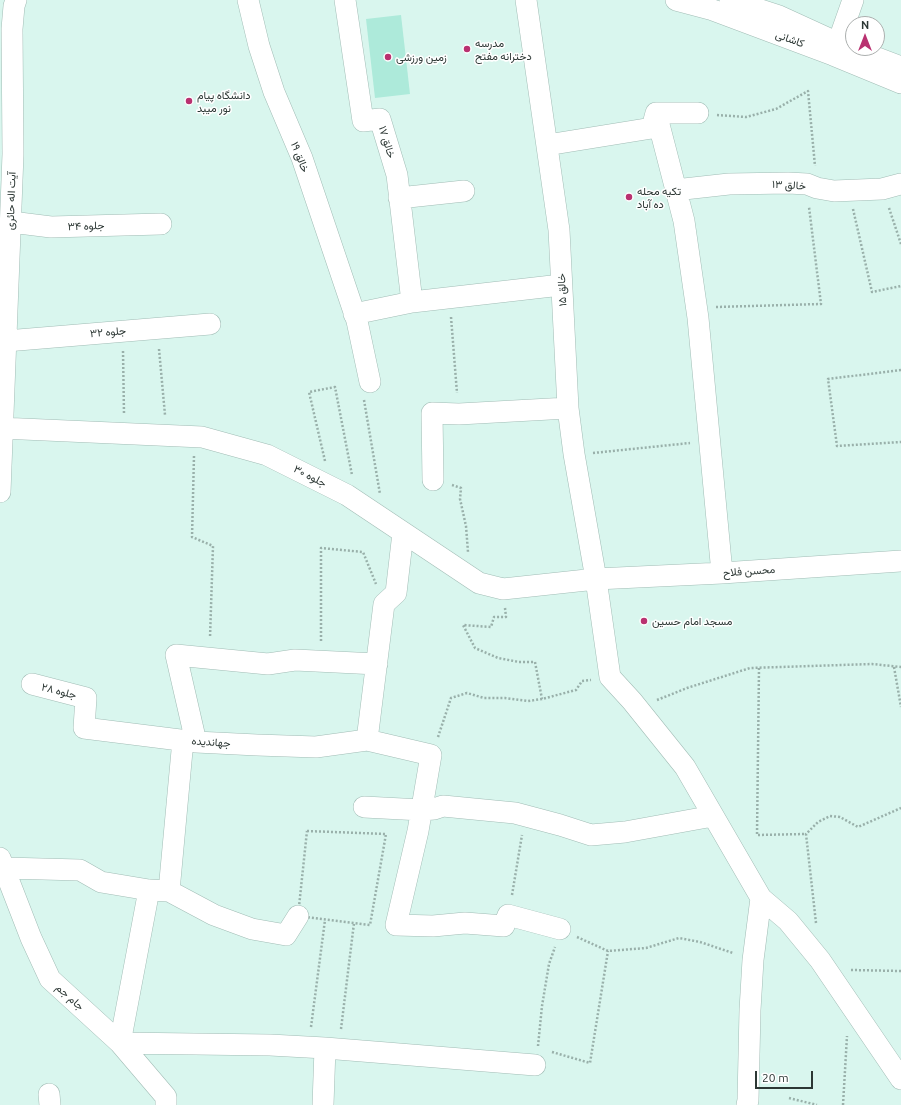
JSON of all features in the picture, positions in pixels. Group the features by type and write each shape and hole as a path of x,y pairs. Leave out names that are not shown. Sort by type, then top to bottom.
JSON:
{"street":[{"name":"آیت اله حائری","path":"5,227 13,154 12,29 16,0"},
{"name":"خالق ۱۹","path":"248,0 259,46 274,92 302,158 355,318 370,382"},
{"name":"خالق ۱۷","path":"345,0 363,121 380,119 397,175 412,302"},
{"name":"خالق ۱۵","path":"526,0 559,230 568,408 574,454 596,579 610,677"},
{"name":"کاشانی","path":"676,0 710,9 774,16"},
{"name":"کاشانی","path":"730,0 774,16 901,83"},
{"path":"836,49 853,0"},
{"name":"کاشانی","path":"836,49 901,67"},
{"name":"آیت اله حائری","path":"0,101 5,227 6,341 2,388 0,492"},
{"path":"547,145 652,128 656,113"},
{"path":"656,113 698,113"},
{"path":"656,113 684,221 697,307 722,573"},
{"name":"خالق ۱۳","path":"675,190 729,184 788,183 834,191 891,187"},
{"path":"400,198 464,191"},
{"name":"جلوه ۳۴","path":"5,227 161,224"},
{"path":"355,318 412,302 561,285"},
{"name":"جلوه ۳۲","path":"6,341 210,324"},
{"path":"433,480 432,413 459,414 568,408"},
{"name":"جلوه ۳۰","path":"1,428 202,437 267,455 332,487 347,495 479,583 503,589 596,579"},
{"path":"367,740 384,604 396,594 403,533"},
{"name":"محسن فلاح","path":"596,579 722,573 901,561"},
{"path":"377,664 295,660 268,664 176,655 189,741 159,891 120,1043 270,1045 324,1049 536,1057"},
{"path":"610,677 638,708 686,767 761,898 788,921 820,960 901,1078"},
{"name":"جلوه ۲۸","path":"32,684 86,698"},
{"name":"جهاندیده","path":"86,698 84,728 189,741 258,745 316,747 367,740 431,755"},
{"path":"431,755 418,831 396,926 434,926 465,923 504,926 508,916 560,929"},
{"path":"364,807 422,810 434,809 443,806 516,813 591,835 625,832 713,816"},
{"path":"2,863 80,870 101,882 159,891 252,929 286,934 298,916"},
{"name":"جام جم","path":"2,863 31,938 50,979 120,1043 166,1097 166,1105"},
{"path":"747,1105 753,960 761,898"},
{"path":"323,1105 324,1049"}],"path":[{"path":"697,307 821,304 812,186 808,91 776,110 746,117 698,113"},
{"path":"891,187 901,244"},
{"path":"849,190 872,292 901,286"},
{"path":"449,298 459,414"},
{"path":"157,328 167,435"},
{"path":"123,331 125,433"},
{"path":"901,370 828,379 837,446 901,442"},
{"path":"370,382 362,387 385,520"},
{"path":"332,487 309,392 335,387 357,502"},
{"path":"195,437 192,537 213,546 210,659"},
{"path":"574,454 710,442"},
{"path":"433,480 461,488 460,499 466,526 468,549 466,575"},
{"path":"321,662 321,548 363,552 384,604"},
{"path":"503,589 506,617 494,617 490,627 463,625 475,648 498,658 519,662 535,662 542,699"},
{"path":"638,708 687,688 750,668 872,664 901,667"},
{"path":"894,667 901,707"},
{"path":"759,668 757,835 806,834 818,822 830,816 840,817 858,827 901,808"},
{"path":"431,755 451,698 467,693 484,698 505,698 528,701 576,690 582,681 610,677"},
{"path":"508,916 526,816"},
{"path":"306,831 386,834 370,926 325,920 298,916 306,831"},
{"path":"806,834 817,928"},
{"path":"324,1049 325,920"},
{"path":"324,1049 354,923"},
{"path":"608,951 590,1063 536,1057 549,964 560,929 608,951 646,948 679,938 700,942 753,960"},
{"path":"832,977 847,970 901,971"},
{"path":"843,1105 847,1033"},
{"path":"789,1098 817,1105"}],"green space":[{"name":"زمین ورزشی","path":"401,15 410,94 375,98 366,19"}],"place":[{"name":"مدرسه دخترانه مفتح","path":"467,49"},
{"name":"زمین ورزشی","path":"388,57"},
{"name":"دانشگاه پیام نور میبد","path":"189,101"},
{"name":"تکیه محله ده آباد","path":"629,197"},
{"name":"مسجد امام حسین","path":"644,621"}]}
